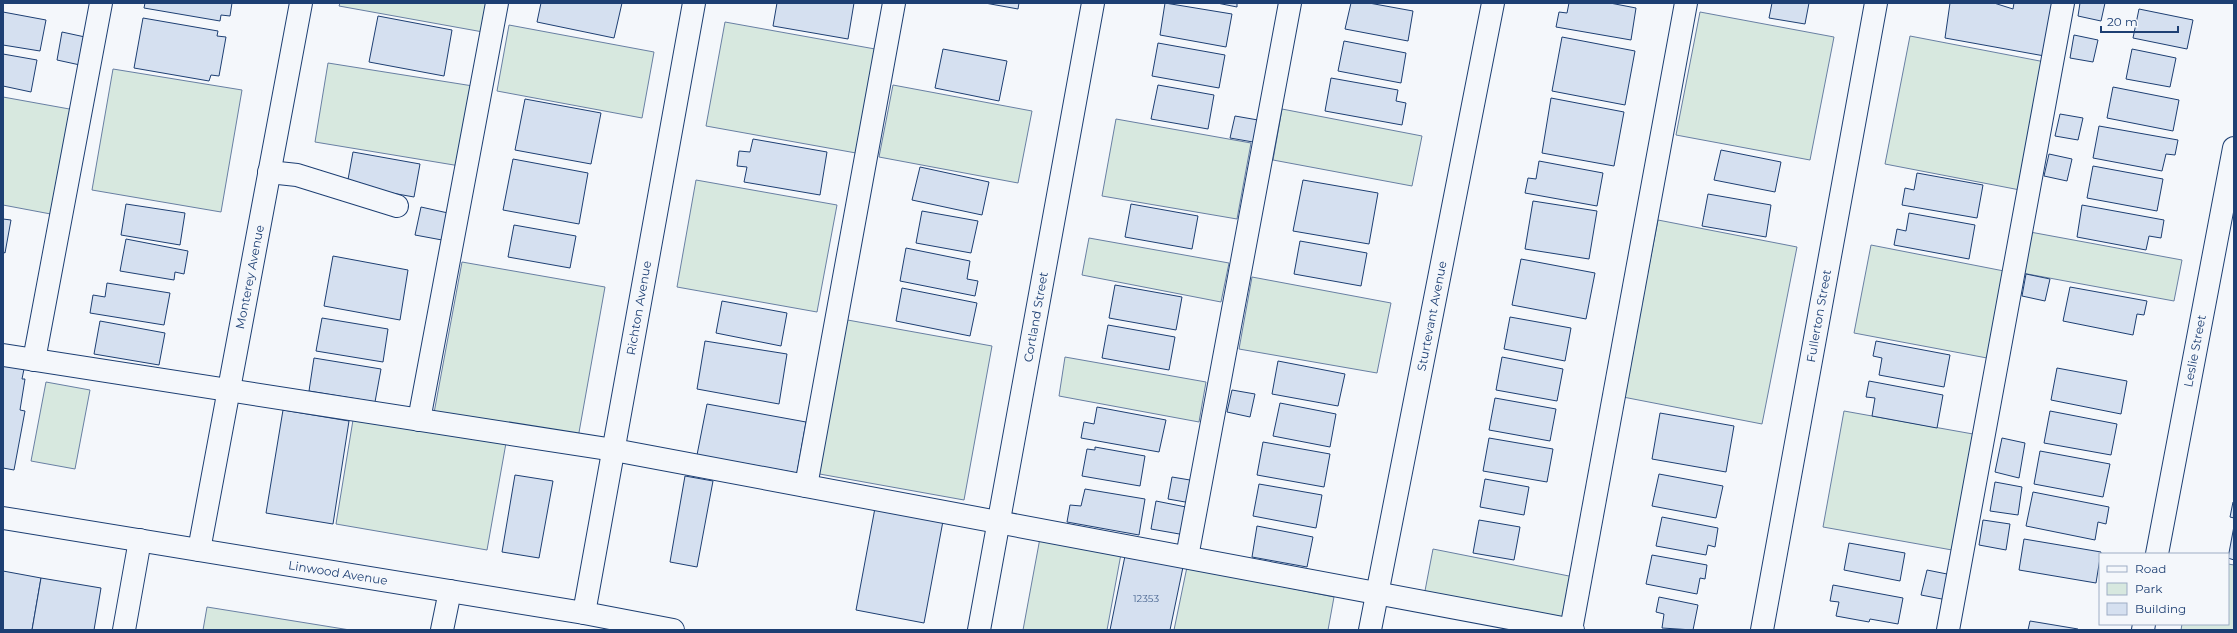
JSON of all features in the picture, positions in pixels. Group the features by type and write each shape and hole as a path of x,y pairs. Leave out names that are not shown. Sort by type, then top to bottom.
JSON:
{"street":[{"path":"34,360 101,3"},
{"name":"Monterey Avenue","path":"199,550 301,3"},
{"path":"419,420 497,3"},
{"name":"Richton Avenue","path":"584,613 694,3"},
{"path":"806,486 894,3"},
{"name":"Cortland Street","path":"979,630 1093,3"},
{"path":"1187,557 1290,3"},
{"name":"Sturtevant Avenue","path":"1370,630 1493,3"},
{"path":"3,355 614,450 999,521 1572,630 1686,3"},
{"name":"Fullerton Street","path":"1762,630 1876,3"},
{"path":"1948,630 2063,3"},
{"name":"Leslie Street","path":"2157,553 2234,148"},
{"path":"269,172 296,175 397,206"},
{"name":"Linwood Avenue","path":"3,518 584,613 673,630"},
{"path":"124,630 140,540"},
{"path":"442,630 450,591"}],"green space":[{"path":"340,3 488,3 483,32 339,6"},
{"path":"1700,12 1834,37 1810,160 1676,135"},
{"path":"725,22 875,49 856,153 706,126"},
{"path":"509,25 654,52 642,118 497,91"},
{"path":"1910,36 2045,62 2020,190 1885,164"},
{"path":"328,63 473,86 460,166 315,142"},
{"path":"113,69 242,90 221,212 92,190"},
{"path":"893,85 1032,111 1018,183 879,157"},
{"path":"3,97 75,110 56,215 3,205"},
{"path":"1282,109 1422,136 1412,186 1273,160"},
{"path":"1116,119 1251,143 1237,219 1102,196"},
{"path":"696,180 837,205 817,312 677,287"},
{"path":"1658,220 1797,247 1762,424 1623,397"},
{"path":"2030,232 2182,260 2174,301 2022,273"},
{"path":"1089,238 1229,263 1221,302 1082,275"},
{"path":"1871,245 2004,271 1987,358 1854,333"},
{"path":"462,262 605,287 578,438 434,413"},
{"path":"1252,277 1391,303 1377,373 1239,349"},
{"path":"842,319 992,346 964,500 814,473"},
{"path":"1065,357 1206,382 1199,422 1059,396"},
{"path":"46,382 90,390 75,469 31,461"},
{"path":"1844,411 1973,434 1952,550 1823,527"},
{"path":"353,420 506,443 487,550 336,524"},
{"path":"1040,538 1121,554 1107,630 1023,630"},
{"path":"1433,549 1574,577 1565,623 1424,596"},
{"path":"2229,564 2234,565 2234,630 2181,630 2182,625 2229,625"},
{"path":"1187,567 1334,597 1328,630 1174,630"},
{"path":"207,607 350,630 203,630"}],"building":[{"path":"145,3 232,3 230,16 221,15 220,21 144,8"},
{"path":"541,3 622,3 614,38 537,22"},
{"path":"777,3 854,3 848,39 773,26"},
{"path":"985,3 1019,3 1018,9"},
{"path":"1165,3 1232,14 1226,47 1160,35"},
{"path":"1217,3 1237,3 1237,7"},
{"path":"1351,3 1369,3 1413,11 1408,41 1345,29"},
{"path":"1569,3 1610,3 1636,8 1631,40 1556,27 1559,12 1567,13"},
{"path":"1772,3 1809,3 1805,24 1769,18"},
{"path":"1950,3 1994,3 2013,9 2014,3 2060,3 2050,57 1945,38"},
{"path":"2080,3 2105,3 2101,21 2078,16"},
{"path":"2139,9 2193,20 2187,49 2133,38"},
{"path":"3,12 46,20 40,51 3,45"},
{"path":"378,16 452,30 444,76 369,62"},
{"path":"143,18 218,31 217,36 226,37 219,76 211,75 209,81 134,68"},
{"path":"62,32 85,37 80,65 57,60"},
{"path":"2074,35 2098,40 2093,62 2070,58"},
{"path":"1562,37 1635,51 1625,105 1552,91"},
{"path":"1344,41 1406,53 1401,83 1338,71"},
{"path":"1158,43 1225,55 1219,88 1152,76"},
{"path":"943,49 1007,61 999,101 935,88"},
{"path":"2132,49 2176,58 2170,87 2126,79"},
{"path":"3,54 37,60 31,92 3,86"},
{"path":"1331,78 1398,90 1396,101 1406,103 1402,125 1325,111"},
{"path":"1158,85 1214,95 1208,129 1151,119"},
{"path":"2113,87 2179,100 2173,131 2107,118"},
{"path":"1551,98 1624,112 1614,166 1542,153"},
{"path":"525,99 601,113 591,164 515,150"},
{"path":"2060,114 2083,118 2078,140 2055,136"},
{"path":"1235,116 1258,120 1253,142 1230,138"},
{"path":"2099,126 2178,140 2175,155 2166,154 2162,171 2093,158"},
{"path":"753,139 827,152 820,195 744,182 747,167 737,166 739,151 750,152"},
{"path":"1721,150 1781,162 1775,192 1714,180"},
{"path":"353,152 420,164 414,197 347,185"},
{"path":"2049,154 2072,159 2067,181 2044,176"},
{"path":"513,159 588,173 579,224 503,210"},
{"path":"1539,161 1603,173 1597,206 1525,193 1528,178 1536,179"},
{"path":"2093,166 2163,179 2157,211 2087,198"},
{"path":"920,167 989,182 982,215 912,200"},
{"path":"1917,173 1983,185 1977,218 1902,205 1905,188 1914,190"},
{"path":"1303,180 1378,193 1369,244 1293,231"},
{"path":"1708,194 1771,205 1766,237 1702,226"},
{"path":"1533,201 1597,211 1589,259 1525,249"},
{"path":"126,204 185,213 180,245 121,235"},
{"path":"1131,204 1198,216 1192,249 1125,237"},
{"path":"2082,205 2164,220 2161,238 2149,236 2146,250 2077,237"},
{"path":"421,207 448,213 442,240 415,235"},
{"path":"922,211 978,221 971,253 916,243"},
{"path":"1909,213 1975,225 1969,259 1894,245 1897,229 1906,231"},
{"path":"3,219 11,220 5,253 3,252"},
{"path":"514,225 576,236 570,268 508,257"},
{"path":"126,239 188,251 184,274 175,272 174,280 120,271"},
{"path":"1300,241 1367,253 1361,286 1294,274"},
{"path":"906,248 970,261 967,279 978,281 975,296 900,281"},
{"path":"333,256 408,270 400,320 324,306"},
{"path":"1521,259 1595,273 1586,319 1512,305"},
{"path":"2026,274 2050,279 2045,301 2022,296"},
{"path":"107,283 170,293 164,325 90,313 93,295 105,297"},
{"path":"1115,285 1182,297 1176,330 1109,318"},
{"path":"2070,287 2147,301 2144,315 2137,314 2133,335 2063,321"},
{"path":"902,288 977,303 970,336 896,321"},
{"path":"722,301 787,313 781,346 716,333"},
{"path":"1510,317 1571,328 1565,361 1504,349"},
{"path":"322,318 388,329 383,362 316,351"},
{"path":"100,321 165,333 159,365 94,354"},
{"path":"1108,325 1175,337 1169,370 1102,358"},
{"path":"705,341 787,354 779,404 697,389"},
{"path":"1876,341 1950,355 1944,387 1879,375 1882,358 1873,356"},
{"path":"1502,357 1563,369 1557,401 1496,390"},
{"path":"314,358 381,369 375,402 309,391"},
{"path":"1278,361 1345,374 1338,406 1272,394"},
{"path":"3,365 24,369 22,379 25,379 20,410 25,411 14,470 3,468"},
{"path":"2057,368 2127,381 2121,414 2051,400"},
{"path":"1869,381 1943,395 1937,428 1872,416 1875,398 1866,397"},
{"path":"1232,390 1255,394 1250,417 1227,412"},
{"path":"1495,398 1556,409 1550,441 1489,430"},
{"path":"1280,403 1336,414 1330,447 1273,436"},
{"path":"707,404 806,422 797,473 697,455"},
{"path":"1097,407 1166,420 1159,452 1081,438 1084,422 1094,424"},
{"path":"283,410 349,421 333,524 266,513"},
{"path":"2050,411 2117,424 2111,455 2044,443"},
{"path":"1660,413 1734,426 1726,472 1652,459"},
{"path":"1489,438 1553,449 1547,482 1483,471"},
{"path":"2002,438 2025,443 2019,478 1995,472"},
{"path":"1263,442 1330,454 1324,487 1257,475"},
{"path":"1095,447 1145,456 1140,486 1082,476 1087,449 1095,450"},
{"path":"2040,451 2110,464 2103,497 2034,484"},
{"path":"1659,474 1723,486 1716,518 1652,506"},
{"path":"515,475 553,481 539,558 502,552"},
{"path":"685,476 713,481 697,567 670,562"},
{"path":"1172,477 1196,481 1191,503 1168,499"},
{"path":"1485,479 1529,487 1524,515 1480,507"},
{"path":"1995,482 2022,487 2018,515 1990,511"},
{"path":"1259,484 1322,495 1316,528 1253,516"},
{"path":"1085,489 1145,499 1139,535 1067,522 1070,505 1081,506"},
{"path":"2033,492 2109,507 2106,524 2098,522 2095,540 2026,526"},
{"path":"1156,501 1191,508 1185,535 1151,529"},
{"path":"2234,502 2234,518 2230,517"},
{"path":"875,508 943,521 924,623 856,610"},
{"path":"1662,517 1718,528 1715,547 1708,545 1706,555 1656,546"},
{"path":"1479,520 1520,527 1514,560 1473,553"},
{"path":"1983,520 2010,524 2006,550 1979,545"},
{"path":"1257,526 1313,537 1307,567 1252,557"},
{"path":"2234,526 2234,560 2229,558"},
{"path":"2024,539 2101,552 2099,553 2096,583 2019,570"},
{"path":"1849,543 1905,553 1900,581 1844,570"},
{"path":"1652,555 1707,565 1705,579 1700,578 1697,594 1646,584"},
{"path":"1125,556 1183,567 1170,630 1110,630"},
{"path":"1927,570 1952,575 1947,600 1921,595"},
{"path":"3,571 41,578 32,630 3,630"},
{"path":"41,578 101,588 94,630 32,630"},
{"path":"1833,585 1903,598 1898,624 1870,619 1869,622 1836,616 1839,602 1830,601"},
{"path":"1659,597 1698,605 1693,630 1662,628 1664,614 1656,612"},
{"path":"2030,621 2078,629 2078,630 2028,630"}]}
